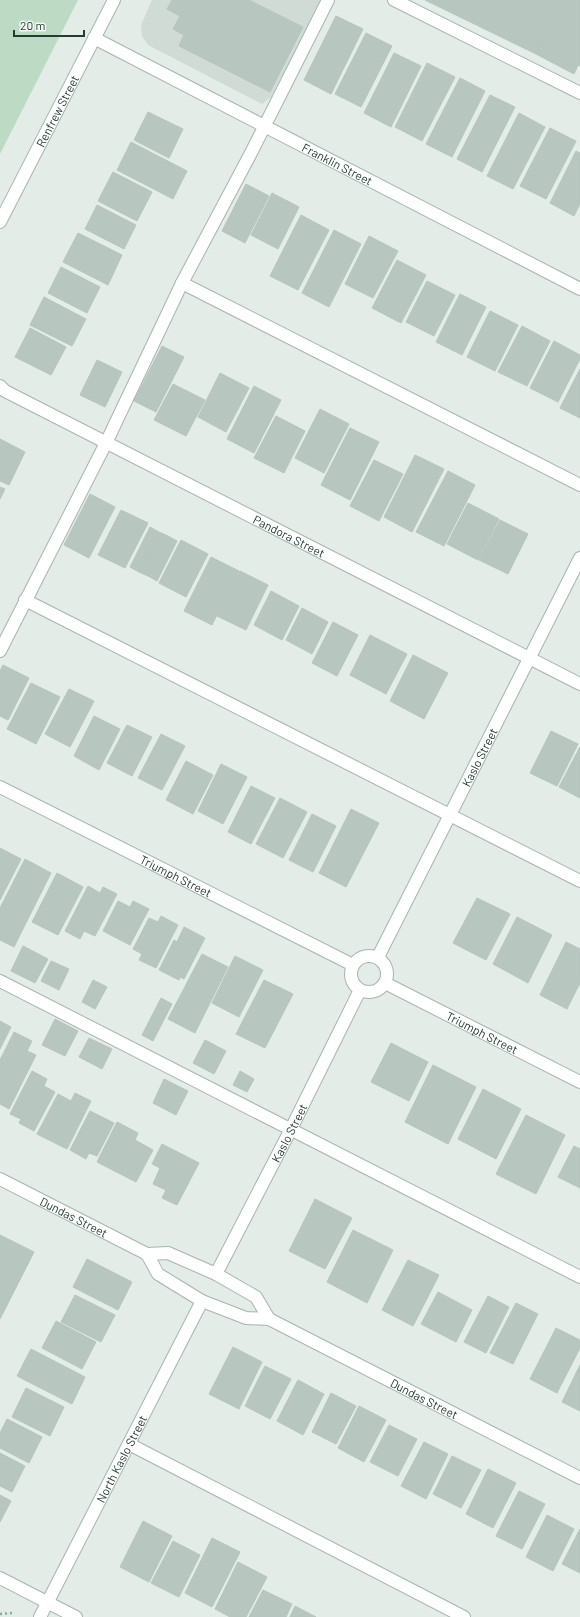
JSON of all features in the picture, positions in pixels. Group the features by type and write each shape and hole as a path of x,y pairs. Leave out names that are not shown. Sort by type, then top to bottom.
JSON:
{"street":[{"name":"Renfrew Street","path":"0,222 114,0"},
{"path":"0,650 106,442 182,283 264,127 328,0"},
{"path":"394,0 580,93"},
{"name":"Franklin Street","path":"94,38 580,289"},
{"path":"182,283 580,485"},
{"name":"Pandora Street","path":"0,386 5,391 580,684"},
{"name":"Kaslo Street","path":"378,957 580,558"},
{"path":"25,600 580,881"},
{"name":"Triumph Street","path":"0,787 353,965"},
{"path":"372,955 378,957 386,966 388,971 385,983 377,991 371,992 360,990 356,987 350,976 353,965 361,957 372,955"},
{"path":"0,981 580,1278"},
{"name":"Triumph Street","path":"385,983 580,1082"},
{"name":"Kaslo Street","path":"216,1274 291,1129 360,990"},
{"name":"Dundas Street","path":"0,1179 147,1254 168,1253 216,1274 256,1297 268,1319"},
{"name":"Dundas Street","path":"147,1254 158,1274 202,1301 246,1318 268,1319 580,1478"},
{"name":"North Kaslo Street","path":"40,1617 202,1301"},
{"path":"129,1444 464,1617"},
{"path":"0,1578 76,1617"}],"path":[{"path":"0,1614 13,1613"}],"shaded area":[{"path":"152,0 321,0 271,97 262,104 148,45 142,36 141,25"}],"green space":[{"path":"0,0 78,0 0,154"}],"building":[{"path":"172,0 249,0 303,27 270,92 179,46 184,35 173,29 180,16 167,9"},
{"path":"425,0 564,0 536,54"},
{"path":"564,0 580,0 580,66 578,65 574,74 536,54"},
{"path":"336,16 363,29 331,94 304,80"},
{"path":"366,33 392,46 361,107 335,94"},
{"path":"394,53 421,66 391,127 364,113"},
{"path":"427,63 455,77 422,141 395,127"},
{"path":"460,78 485,91 452,157 426,144"},
{"path":"490,95 515,107 482,172 457,159"},
{"path":"148,112 183,129 169,158 134,140"},
{"path":"519,113 545,127 513,189 487,176"},
{"path":"550,128 576,141 546,199 520,186"},
{"path":"131,142 187,171 173,199 117,170"},
{"path":"576,151 580,153 580,204 574,216 550,203"},
{"path":"113,172 152,192 137,221 98,201"},
{"path":"246,184 269,196 245,243 222,231"},
{"path":"272,193 299,207 278,249 251,235"},
{"path":"97,205 136,225 124,249 85,229"},
{"path":"301,215 329,230 298,290 270,276"},
{"path":"334,230 361,244 329,307 302,293"},
{"path":"78,233 122,255 108,285 63,262"},
{"path":"369,236 398,251 373,298 345,284"},
{"path":"397,260 426,275 401,323 372,308"},
{"path":"61,267 100,287 87,313 48,293"},
{"path":"427,281 455,295 434,336 406,322"},
{"path":"460,294 486,307 462,355 436,342"},
{"path":"44,297 86,319 72,346 30,325"},
{"path":"490,311 518,325 495,371 467,357"},
{"path":"522,326 550,341 527,386 498,372"},
{"path":"30,328 66,347 51,375 15,357"},
{"path":"554,341 580,355 580,359 558,402 530,388"},
{"path":"162,346 184,357 156,412 134,401"},
{"path":"97,360 122,372 105,407 80,395"},
{"path":"580,369 580,418 560,408"},
{"path":"220,373 249,388 226,432 198,417"},
{"path":"173,384 205,400 186,436 154,420"},
{"path":"254,386 281,400 254,453 227,439"},
{"path":"320,409 349,424 324,473 295,458"},
{"path":"276,416 305,431 284,473 254,458"},
{"path":"350,428 379,442 350,500 321,485"},
{"path":"0,439 25,452 9,485 0,481"},
{"path":"415,455 444,469 412,532 384,517"},
{"path":"374,460 403,474 379,521 350,506"},
{"path":"448,471 475,485 444,546 416,532"},
{"path":"0,487 5,489 0,499"},
{"path":"90,494 115,507 89,558 64,545"},
{"path":"468,503 499,519 478,560 447,544"},
{"path":"121,510 148,523 125,568 98,555"},
{"path":"500,520 528,534 508,574 479,560"},
{"path":"150,527 159,532 139,572 130,567"},
{"path":"159,532 168,536 148,576 139,572"},
{"path":"168,536 177,541 157,581 148,576"},
{"path":"181,540 208,554 186,597 159,583"},
{"path":"211,557 239,571 212,625 184,611"},
{"path":"240,571 268,585 246,630 217,616"},
{"path":"271,591 299,606 282,640 254,625"},
{"path":"302,608 328,622 312,654 286,640"},
{"path":"333,622 358,635 337,676 312,663"},
{"path":"370,635 407,654 386,694 350,675"},
{"path":"413,655 448,673 424,719 390,701"},
{"path":"3,665 29,678 8,720 0,716 0,671"},
{"path":"31,683 60,697 36,744 7,729"},
{"path":"69,689 94,701 70,747 45,734"},
{"path":"94,716 120,729 99,770 74,756"},
{"path":"127,725 152,737 132,776 107,763"},
{"path":"551,731 578,744 557,786 530,773"},
{"path":"161,734 185,746 162,790 138,778"},
{"path":"580,747 580,798 559,787"},
{"path":"186,761 213,775 193,814 166,800"},
{"path":"221,764 247,777 223,824 198,811"},
{"path":"251,786 275,798 251,844 228,832"},
{"path":"280,798 307,812 283,858 256,844"},
{"path":"351,809 379,823 346,887 319,873"},
{"path":"312,814 336,826 313,872 289,860"},
{"path":"0,848 21,859 0,900"},
{"path":"25,859 51,873 14,947 0,940 0,908"},
{"path":"57,873 83,887 58,935 32,922"},
{"path":"88,886 100,893 103,887 117,894 95,936 84,931 80,939 65,931"},
{"path":"477,898 510,914 486,960 453,943"},
{"path":"118,901 130,907 133,901 149,909 130,945 103,931"},
{"path":"161,916 178,925 156,968 139,960 142,954 133,949 149,918 158,922"},
{"path":"517,917 552,935 528,983 493,964"},
{"path":"184,927 205,938 184,979 180,977 179,980 159,970 174,940 177,942"},
{"path":"566,942 580,949 580,983 567,1009 540,995"},
{"path":"23,946 48,959 35,983 11,971"},
{"path":"202,954 228,967 195,1033 168,1019"},
{"path":"235,956 263,970 239,1017 212,1003"},
{"path":"51,961 69,969 59,990 41,981"},
{"path":"93,980 107,987 95,1009 82,1002"},
{"path":"264,980 293,994 265,1048 236,1034"},
{"path":"161,998 172,1004 153,1041 142,1035"},
{"path":"55,1019 78,1031 65,1056 42,1045"},
{"path":"0,1021 11,1027 0,1049"},
{"path":"14,1032 32,1041 27,1051 36,1055 9,1109 0,1104 0,1060"},
{"path":"89,1038 112,1049 102,1069 79,1057"},
{"path":"205,1040 226,1051 214,1074 193,1063"},
{"path":"391,1043 428,1062 409,1101 371,1082"},
{"path":"433,1065 476,1087 448,1144 405,1122"},
{"path":"32,1071 47,1079 44,1086 55,1092 34,1131 19,1123 21,1119 10,1114"},
{"path":"240,1071 254,1079 247,1092 233,1085"},
{"path":"164,1079 188,1091 176,1115 153,1103"},
{"path":"483,1089 521,1109 496,1159 458,1139"},
{"path":"75,1093 91,1101 67,1149 37,1134 58,1094 71,1101"},
{"path":"90,1111 114,1123 97,1156 89,1153 86,1159 70,1150"},
{"path":"526,1115 565,1135 536,1194 496,1174"},
{"path":"117,1122 138,1133 135,1140 153,1150 136,1182 97,1162"},
{"path":"162,1144 199,1163 177,1205 162,1198 166,1190 153,1184 160,1168 152,1164"},
{"path":"574,1146 580,1149 580,1188 558,1177"},
{"path":"315,1199 352,1218 325,1269 289,1251"},
{"path":"353,1230 393,1250 367,1303 327,1282"},
{"path":"0,1235 34,1252 0,1319"},
{"path":"87,1259 132,1282 118,1310 73,1287"},
{"path":"408,1260 439,1275 413,1326 382,1310"},
{"path":"438,1292 472,1310 456,1342 421,1324"},
{"path":"75,1295 115,1315 101,1342 61,1322"},
{"path":"488,1296 509,1307 486,1353 464,1342"},
{"path":"516,1303 538,1314 513,1364 490,1353"},
{"path":"56,1321 96,1342 82,1369 42,1348"},
{"path":"556,1328 580,1340 580,1348 557,1393 530,1379"},
{"path":"233,1347 262,1362 239,1409 209,1394"},
{"path":"31,1349 85,1377 72,1404 17,1376"},
{"path":"580,1365 580,1411 562,1402"},
{"path":"265,1366 291,1379 270,1419 245,1406"},
{"path":"298,1380 324,1394 303,1435 277,1421"},
{"path":"26,1388 64,1407 50,1436 12,1417"},
{"path":"331,1393 356,1406 336,1444 312,1432"},
{"path":"359,1406 386,1420 364,1462 338,1448"},
{"path":"7,1419 42,1437 29,1463 0,1448 0,1433"},
{"path":"389,1425 417,1439 398,1476 370,1462"},
{"path":"424,1442 448,1454 426,1499 401,1486"},
{"path":"0,1453 25,1466 12,1492 0,1486"},
{"path":"452,1456 481,1470 461,1508 433,1494"},
{"path":"488,1469 516,1483 493,1528 466,1514"},
{"path":"519,1491 545,1504 522,1549 496,1536"},
{"path":"0,1495 11,1501 0,1522"},
{"path":"547,1515 574,1529 553,1571 526,1557"},
{"path":"143,1521 172,1536 149,1582 120,1567"},
{"path":"580,1529 580,1573 562,1564"},
{"path":"212,1538 240,1552 212,1607 185,1593"},
{"path":"173,1541 200,1555 179,1597 151,1583"},
{"path":"238,1562 267,1577 246,1617 230,1617 215,1609"},
{"path":"263,1590 292,1604 286,1617 249,1617"},
{"path":"295,1606 316,1617 290,1617"}]}
